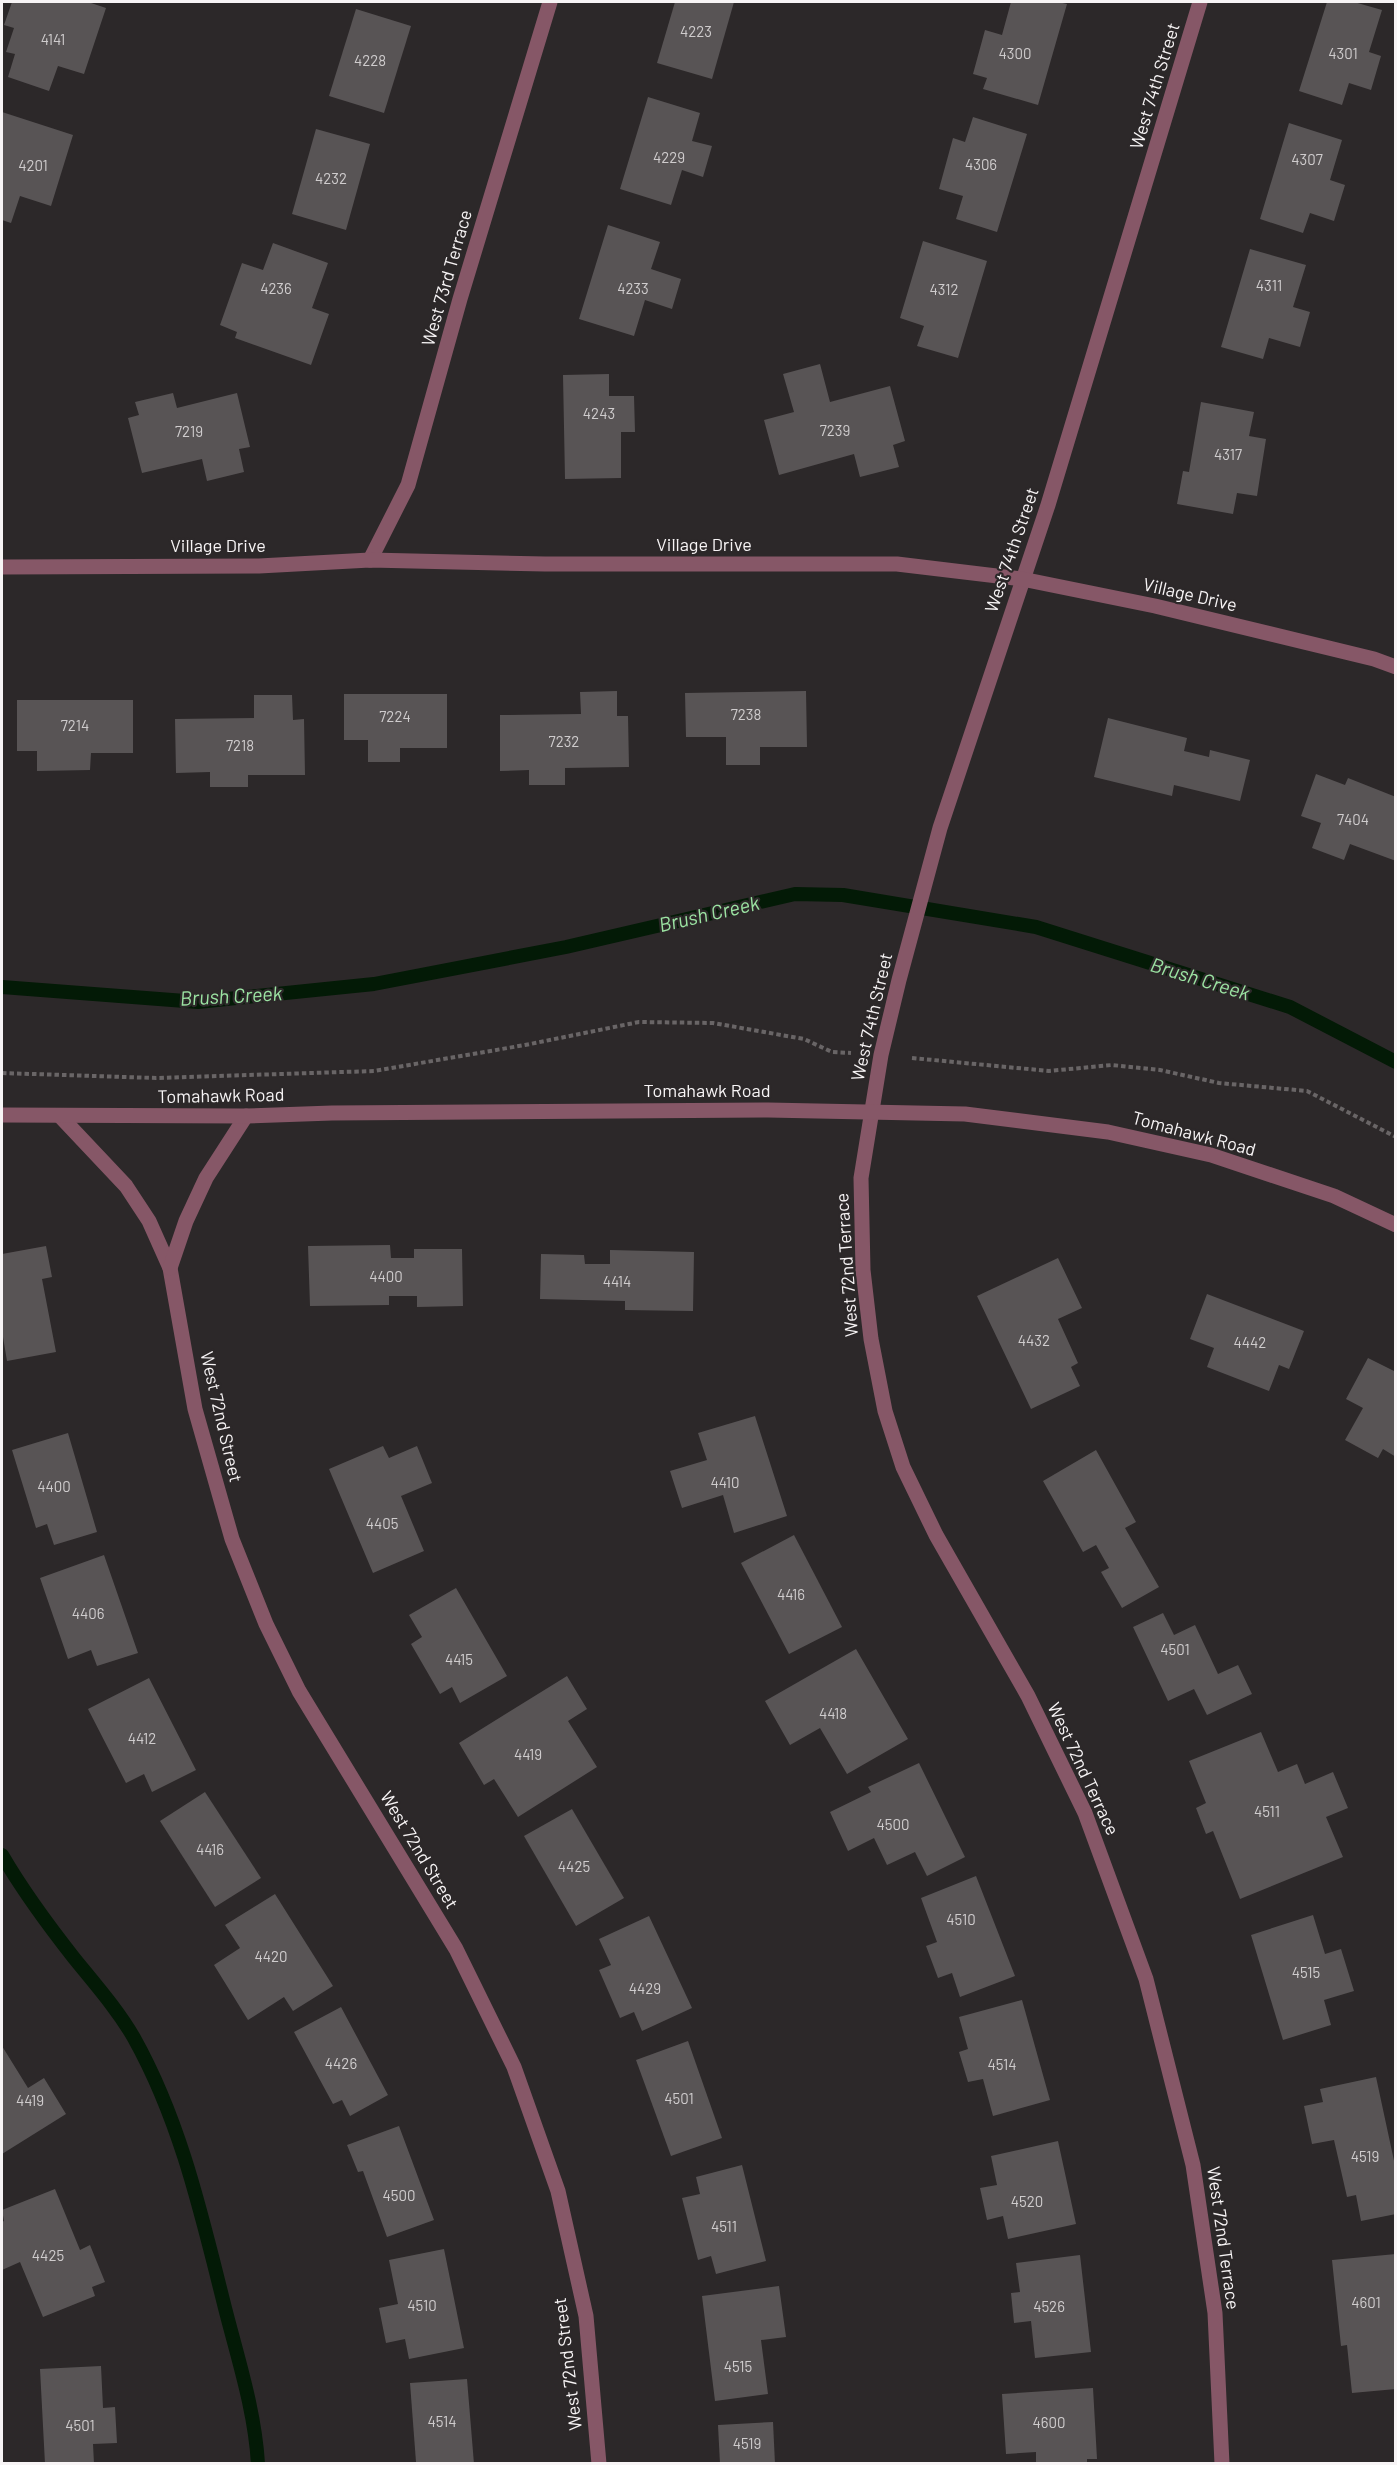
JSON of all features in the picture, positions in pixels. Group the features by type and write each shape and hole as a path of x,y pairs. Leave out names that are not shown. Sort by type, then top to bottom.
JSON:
{"street":[{"name":"West 73rd Terrace","path":"370,560 408,485 460,299 550,2"},
{"name":"West 74th Street","path":"871,1113 881,1055 899,980 940,828 1048,505 1200,2"},
{"name":"Village Drive","path":"2,567 259,566 370,560 545,564 897,564 1022,579 1155,606 1374,658 1395,667"},
{"name":"Tomahawk Road","path":"2,1116 246,1116 332,1113 757,1110 965,1114 1108,1132 1211,1155 1334,1196 1395,1225"},
{"name":"West 72nd Terrace","path":"871,1113 861,1178 864,1270 871,1339 885,1411 903,1467 936,1535 1028,1696 1085,1813 1146,1979 1195,2176 1215,2313 1222,2463"},
{"name":"West 72nd Street","path":"60,1116 126,1186 150,1221 170,1268 195,1409 232,1539 266,1624 299,1691 456,1950 514,2067 558,2191 586,2316 599,2463"},
{"name":"West 72nd Street","path":"170,1268 186,1221 206,1178 246,1116"}],"path":[{"path":"2,1073 156,1078 374,1071 525,1045 639,1022 714,1023 804,1039 831,1052"},
{"path":"927,1059 1049,1071 1112,1065 1160,1070 1219,1083 1307,1091 1395,1137"}],"building":[{"path":"12,2 88,2 106,8 84,74 58,66 49,91 8,77 15,54 6,52 14,28 4,25"},
{"path":"675,2 734,2 712,79 657,63"},
{"path":"1011,2 1067,4 1038,105 983,89 987,78 973,74 985,30 1002,35"},
{"path":"1327,2 1354,2 1382,10 1369,52 1381,56 1371,90 1349,83 1342,105 1299,91"},
{"path":"356,9 411,26 384,113 329,96"},
{"path":"648,97 700,113 692,141 712,146 703,177 682,170 671,205 620,189"},
{"path":"2,112 73,135 51,206 20,196 11,223 2,220"},
{"path":"973,117 1027,134 997,232 956,219 963,196 939,189 953,138 965,142"},
{"path":"1289,123 1342,140 1330,180 1345,185 1334,221 1310,213 1303,233 1260,219"},
{"path":"316,129 370,144 346,230 292,214"},
{"path":"608,225 660,242 651,269 681,279 672,309 645,300 634,336 579,319"},
{"path":"923,241 987,261 958,358 917,346 924,326 900,318"},
{"path":"273,243 328,263 312,308 329,314 311,365 235,338 237,332 220,325 242,263 263,270"},
{"path":"1250,249 1306,265 1293,307 1310,312 1300,347 1269,338 1263,359 1221,347"},
{"path":"820,364 830,402 890,386 905,441 893,445 899,467 860,477 854,454 779,475 764,420 794,412 783,374"},
{"path":"609,374 609,396 634,396 635,432 621,432 621,478 565,479 563,375"},
{"path":"173,393 177,408 237,393 250,447 239,449 244,472 207,481 202,459 142,473 128,418 139,415 135,402"},
{"path":"1201,402 1254,412 1249,436 1266,439 1257,496 1237,493 1233,514 1177,504 1183,471 1189,472"},
{"path":"617,691 617,716 628,716 629,767 565,768 565,785 529,785 529,770 500,771 500,715 581,714 580,692"},
{"path":"806,691 807,747 760,747 760,765 726,765 726,737 686,737 685,693"},
{"path":"344,694 447,694 447,748 400,748 400,762 368,762 368,740 344,740"},
{"path":"254,695 292,695 293,720 304,719 305,775 248,775 248,787 210,787 210,772 176,773 175,719 254,718"},
{"path":"17,700 133,700 133,753 91,753 90,770 37,771 37,751 17,751"},
{"path":"1108,718 1187,738 1184,751 1209,757 1210,750 1250,760 1240,801 1174,785 1172,796 1094,777"},
{"path":"1316,774 1345,785 1348,778 1396,797 1396,861 1350,844 1344,860 1312,848 1321,823 1301,816"},
{"path":"390,1245 391,1258 414,1258 414,1249 462,1249 463,1306 417,1307 417,1296 389,1296 389,1305 310,1306 308,1246"},
{"path":"46,1246 52,1277 42,1279 56,1352 7,1361 2,1337 2,1254"},
{"path":"610,1250 694,1252 693,1311 625,1310 625,1301 540,1299 541,1254 584,1255 585,1264 610,1264"},
{"path":"1058,1258 1082,1308 1058,1319 1078,1363 1071,1367 1080,1386 1031,1409 977,1296"},
{"path":"1207,1294 1304,1331 1289,1369 1279,1365 1269,1391 1207,1367 1214,1348 1190,1339"},
{"path":"1368,1358 1396,1372 1396,1457 1383,1449 1378,1458 1345,1440 1363,1408 1346,1399"},
{"path":"755,1416 787,1516 734,1533 723,1495 682,1508 670,1471 707,1460 698,1433"},
{"path":"68,1433 97,1532 54,1545 47,1524 36,1528 12,1450"},
{"path":"383,1446 389,1458 417,1446 432,1483 401,1496 424,1551 373,1573 329,1469"},
{"path":"1096,1450 1136,1522 1125,1528 1159,1587 1122,1608 1101,1572 1109,1568 1096,1545 1083,1552 1043,1481"},
{"path":"794,1535 842,1627 789,1654 741,1563"},
{"path":"104,1555 138,1653 97,1666 91,1650 68,1659 40,1578"},
{"path":"456,1588 507,1676 460,1703 452,1687 440,1694 411,1644 422,1637 409,1615"},
{"path":"1163,1613 1174,1635 1195,1625 1218,1674 1238,1665 1252,1694 1207,1715 1194,1689 1168,1701 1133,1627"},
{"path":"856,1649 908,1739 847,1774 820,1728 790,1745 765,1701"},
{"path":"567,1676 587,1709 568,1721 597,1767 518,1817 494,1779 484,1785 459,1743"},
{"path":"149,1678 196,1770 152,1792 144,1774 126,1783 88,1709"},
{"path":"1261,1732 1278,1772 1297,1764 1305,1784 1333,1772 1348,1808 1326,1817 1343,1857 1240,1899 1213,1831 1206,1834 1196,1808 1206,1803 1189,1761"},
{"path":"919,1763 965,1857 927,1876 915,1852 887,1865 874,1838 848,1851 830,1812 871,1792 868,1787"},
{"path":"205,1792 261,1878 215,1907 160,1821"},
{"path":"572,1809 624,1898 576,1926 524,1836"},
{"path":"976,1876 1015,1976 960,1997 952,1973 938,1978 926,1946 937,1942 921,1898"},
{"path":"275,1894 333,1986 293,2011 284,1997 248,2020 214,1965 240,1948 225,1925"},
{"path":"1313,1915 1325,1954 1341,1949 1354,1991 1324,2000 1331,2025 1283,2040 1251,1935"},
{"path":"649,1916 692,2008 642,2031 634,2012 620,2018 599,1970 611,1965 599,1939"},
{"path":"1022,2000 1050,2100 993,2116 983,2079 968,2082 959,2052 968,2049 959,2017"},
{"path":"341,2007 388,2095 350,2116 342,2100 333,2104 294,2032"},
{"path":"688,2041 722,2138 671,2156 636,2060"},
{"path":"2,2046 28,2088 44,2078 66,2114 2,2154"},
{"path":"1376,2077 1396,2170 1396,2214 1361,2221 1356,2195 1347,2197 1334,2140 1312,2144 1304,2106 1323,2102 1320,2089"},
{"path":"399,2126 434,2220 387,2237 363,2171 358,2172 347,2145"},
{"path":"1058,2141 1076,2224 1008,2239 1003,2216 987,2220 980,2188 997,2185 991,2156"},
{"path":"742,2165 766,2261 716,2274 711,2256 698,2260 682,2198 700,2194 696,2177"},
{"path":"55,2189 80,2250 90,2245 105,2282 92,2287 95,2296 43,2317 20,2262 2,2270 2,2222 4,2221 2,2210"},
{"path":"444,2249 464,2348 409,2359 405,2339 386,2343 379,2308 398,2304 389,2260"},
{"path":"1396,2254 1396,2389 1352,2393 1347,2345 1341,2346 1332,2260"},
{"path":"1080,2255 1091,2352 1035,2358 1031,2321 1014,2323 1011,2293 1020,2292 1016,2263"},
{"path":"779,2286 786,2337 761,2340 768,2394 715,2401 702,2296"},
{"path":"101,2366 103,2408 115,2407 117,2443 93,2444 94,2464 45,2464 40,2369"},
{"path":"467,2379 474,2464 416,2462 410,2383"},
{"path":"1093,2388 1097,2459 1087,2459 1087,2464 1036,2464 1036,2452 1006,2454 1002,2394"},
{"path":"773,2422 775,2464 720,2464 718,2425"}],"waterway":[{"name":"Brush Creek","path":"2,987 198,1002 374,984 566,947 795,894 843,895 1036,927 1290,1007 1396,1062"},
{"path":"2,1855 45,1920 128,2028 165,2103 198,2205 240,2366 250,2405 258,2464"}]}
